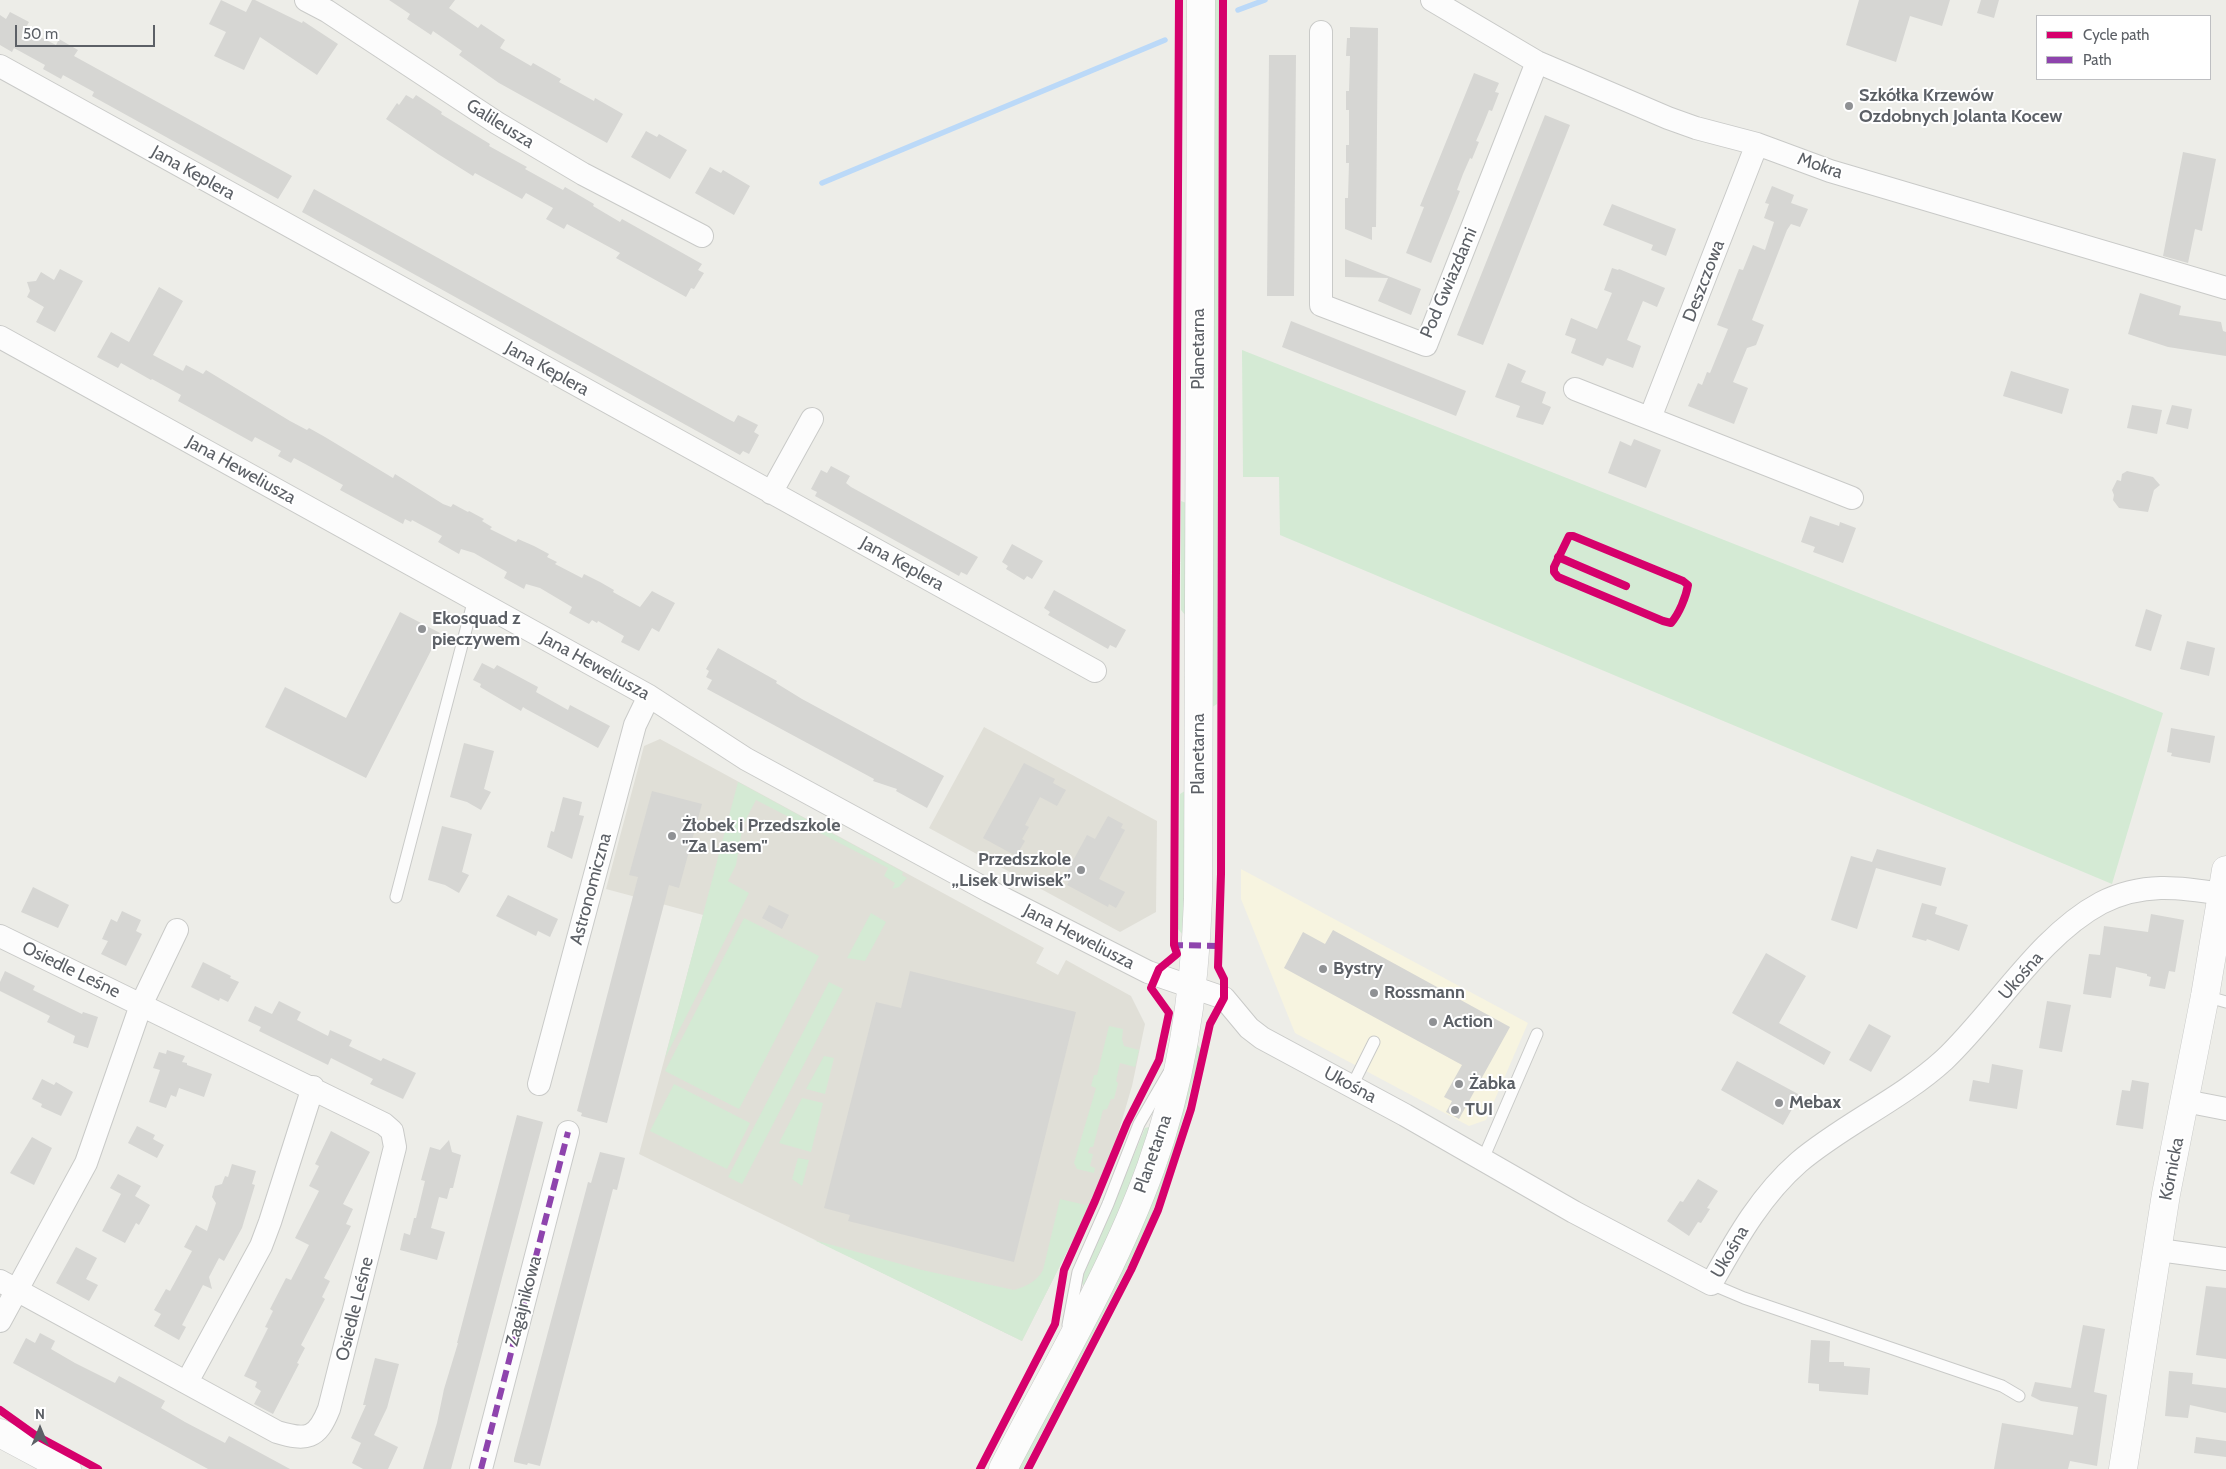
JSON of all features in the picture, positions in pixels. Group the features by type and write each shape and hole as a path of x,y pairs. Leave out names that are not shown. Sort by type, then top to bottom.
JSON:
{"street":[{"name":"Galileusza","path":"306,0 327,11 504,128 583,174 702,236"},
{"name":"Planetarna","path":"1003,1469 1117,1248 1146,1180 1164,1126 1182,1049 1192,989 1198,899 1201,0"},
{"name":"Mokra","path":"1432,0 1537,62 1668,118 1696,128 1758,144 1830,171 2226,288"},
{"name":"Pod Gwiazdami","path":"1321,32 1321,305 1426,345 1537,62"},
{"name":"Jana Keplera","path":"0,66 1096,671"},
{"name":"Deszczowa","path":"1650,418 1758,144"},
{"name":"Jana Heweliusza","path":"0,337 649,696 746,759 935,862 1136,966 1192,989"},
{"path":"1575,389 1852,498"},
{"path":"772,493 812,419"},
{"name":"Astronomiczna","path":"539,1084 635,726 649,696"},
{"name":"Ukośna","path":"1192,989 1224,998 1249,1028 1262,1038 1483,1159 1574,1212 1711,1284 1740,1233 1759,1205 1781,1179 1824,1144 1901,1094 1944,1059 1968,1035 2052,940 2073,921 2101,903 2141,889 2224,882"},
{"name":"Kórnicka","path":"2123,1469 2159,1250 2166,1194 2185,1101 2215,999 2224,882"},
{"name":"Osiedle Leśne","path":"0,1321 8,1285 86,1163 142,1005 178,930"},
{"name":"Osiedle Leśne","path":"0,936 313,1087 384,1124 392,1131 395,1147 325,1420 315,1434 310,1436 293,1436 277,1432 8,1285"},
{"path":"187,1382 260,1246 270,1222 313,1087"},
{"path":"2185,1101 2226,1109"},
{"name":"Zagajnikowa","path":"481,1469 568,1132"},
{"path":"2159,1250 2226,1259"},
{"path":"0,1433 67,1469"}],"lane":[{"path":"396,897 474,599"},
{"path":"1483,1159 1537,1034"},
{"path":"1352,1086 1374,1042"},
{"path":"1711,1284 1744,1298 2002,1386 2019,1396"}],"shaded area":[{"name":"Przedszkole „Lisek Urwisek”","path":"984,727 1157,821 1156,912 1120,932 929,828"},
{"path":"660,739 1044,948 1036,963 1058,975 1066,960 1131,996 1145,1024 1132,1086 1115,1144 1093,1200 1022,1341 639,1154 703,915 606,889 644,746"},
{"path":"1241,869 1528,1023 1486,1120 1469,1126 1295,1033 1241,899"}],"green space":[{"path":"1211,0 1219,0 1217,704 1211,708"},
{"path":"1242,350 2163,713 2112,884 1280,535 1279,477 1243,477"},
{"path":"1181,501 1189,504 1186,616 1181,610"},
{"path":"738,782 903,872 902,875 907,878 899,887 892,889 895,883 884,876 888,868 756,800 743,825 736,865 728,881 749,893 665,1058"},
{"path":"1188,789 1183,935 1178,929 1180,794"},
{"path":"871,913 886,922 865,961 847,958"},
{"path":"744,918 819,956 739,1109 665,1071"},
{"path":"829,982 843,989 742,1184 728,1177"},
{"path":"1109,1026 1123,1029 1122,1039 1124,1046 1139,1050 1135,1067 1120,1063 1114,1099 1111,1099 1107,1109 1103,1110 1093,1147 1090,1147 1088,1153 1093,1154 1090,1166 1095,1168 1094,1173 1077,1169 1074,1163 1096,1088 1091,1086 1094,1075 1097,1075"},
{"path":"1196,1042 1201,1050 1172,1160 1151,1216 1127,1268 1023,1469 1015,1469"},
{"path":"824,1056 834,1058 825,1094 806,1089"},
{"path":"674,1084 750,1123 727,1169 650,1131"},
{"path":"802,1098 823,1103 811,1152 779,1143"},
{"path":"1149,1127 1151,1130 1124,1208 1085,1286 1081,1281 1145,1128"},
{"path":"798,1158 809,1160 802,1186 792,1179"},
{"path":"1060,1199 1090,1206 1022,1341 814,1240 922,1270 1014,1290 1031,1283 1043,1270"}],"building":[{"path":"221,0 246,12 252,0 255,0 302,23 303,21 338,44 317,75 260,37 244,70 214,56 226,32 209,24"},
{"path":"389,0 455,0 449,8 478,28 481,24 505,40 500,48 531,66 533,63 561,79 559,82 594,101 595,98 623,114 607,143 499,83 459,55 462,51 433,31 431,35 407,19 410,14"},
{"path":"1859,0 1950,0 1942,26 1910,16 1896,62 1846,45"},
{"path":"1981,0 1999,0 1994,18 1977,13"},
{"path":"10,12 29,22 25,29 56,45 59,39 78,50 74,56 292,176 278,199 92,96 94,92 63,75 61,79 43,69 45,65 14,48 12,52 0,45 0,15 6,19"},
{"path":"1350,27 1378,28 1376,227 1372,227 1372,240 1345,229 1345,198 1348,198 1349,163 1346,163 1346,145 1349,145 1349,110 1346,110 1346,91 1349,91 1350,56 1346,56 1347,38 1350,38"},
{"path":"1269,55 1296,55 1294,296 1267,296"},
{"path":"1474,73 1499,83 1495,92 1499,93 1492,111 1489,110 1476,141 1479,142 1463,174 1457,190 1460,191 1431,263 1406,253 1424,207 1420,206"},
{"path":"406,95 413,99 416,95 442,112 441,114 490,144 489,146 527,167 525,169 563,190 565,187 620,222 622,219 702,264 698,270 704,273 694,289 691,288 686,297 616,258 620,253 567,224 564,229 546,219 553,208 526,193 522,199 475,173 473,176 386,119 397,103 399,105"},
{"path":"1545,115 1570,125 1483,345 1457,335"},
{"path":"646,131 657,137 659,134 687,150 670,179 631,157"},
{"path":"2183,152 2216,159 2202,231 2195,229 2188,263 2163,256"},
{"path":"710,167 721,173 723,170 750,186 734,215 695,193"},
{"path":"1772,186 1794,195 1791,203 1808,209 1800,227 1791,224 1787,230 1752,320 1764,325 1756,345 1747,348 1733,382 1748,388 1734,424 1688,406 1698,383 1702,385 1707,372 1710,373 1728,329 1717,325 1739,269 1743,270 1753,245 1765,250 1774,222 1764,218 1769,204 1765,203"},
{"path":"314,189 728,419 734,422 738,415 758,425 754,432 759,435 749,454 743,451 740,455 302,212"},
{"path":"1612,204 1676,229 1666,256 1651,250 1653,245 1603,225"},
{"path":"1345,259 1421,289 1411,315 1378,301 1388,278 1345,277"},
{"path":"1612,268 1619,269 1665,288 1657,307 1643,301 1627,340 1641,346 1633,368 1607,358 1603,366 1571,353 1576,339 1565,335 1571,318 1597,329 1612,293 1604,290"},
{"path":"60,269 83,281 55,332 36,322 44,307 27,297 30,291 27,282 36,281 41,272 54,280"},
{"path":"159,287 183,301 153,355 183,371 186,365 203,374 206,370 290,421 307,430 309,428 393,478 395,474 443,504 451,507 453,504 469,511 484,519 482,521 492,527 490,529 516,542 518,539 534,546 549,554 547,557 557,562 555,564 582,578 584,574 600,582 614,590 613,592 640,607 652,591 675,603 659,632 652,628 639,651 621,642 624,636 598,621 597,623 592,620 589,624 569,613 572,607 540,588 526,584 524,589 504,578 507,572 474,553 461,549 459,554 438,542 442,536 412,520 411,522 405,519 403,524 340,490 343,485 307,465 294,458 291,463 278,456 281,451 255,437 252,442 178,401 181,395 152,379 121,363 118,368 97,357 111,332 129,342"},
{"path":"2140,293 2181,306 2179,315 2221,322 2223,331 2226,332 2226,356 2168,347 2128,334"},
{"path":"1291,321 1466,391 1456,416 1282,347"},
{"path":"1508,363 1526,371 1521,382 1546,392 1542,403 1551,407 1543,425 1516,417 1520,406 1495,397"},
{"path":"2011,371 2069,389 2062,414 2003,396"},
{"path":"2132,405 2162,410 2157,434 2127,428"},
{"path":"2172,405 2192,409 2188,429 2166,424"},
{"path":"1634,439 1661,450 1646,488 1608,473 1620,441 1631,446"},
{"path":"831,466 850,476 846,483 851,487 978,557 967,575 961,572 959,576 815,496 817,492 811,489 821,470 827,473"},
{"path":"2127,471 2153,477 2160,485 2154,490 2148,512 2119,508 2113,500 2112,490 2117,480 2121,481 2122,474"},
{"path":"1810,516 1839,526 1840,522 1856,528 1843,563 1813,552 1815,547 1801,542"},
{"path":"1012,544 1043,561 1032,579 1027,576 1024,580 1006,569 1008,566 1002,562"},
{"path":"1054,590 1126,630 1116,648 1110,645 1108,649 1048,615 1050,612 1044,608"},
{"path":"2146,609 2162,615 2151,651 2135,646"},
{"path":"400,612 440,633 366,778 265,727 285,687 346,718"},
{"path":"2187,641 2215,648 2209,676 2180,669"},
{"path":"718,648 777,681 776,683 802,699 944,776 927,808 896,791 897,789 873,781 874,779 707,689 712,680 706,677 709,671 706,669"},
{"path":"482,663 494,669 497,665 538,687 536,692 568,710 570,705 610,726 598,748 523,707 521,711 480,687 481,684 473,680"},
{"path":"2171,728 2215,736 2210,763 2171,756 2172,753 2167,752"},
{"path":"464,743 494,751 484,789 491,792 481,810 467,802 450,797"},
{"path":"1024,763 1055,779 1053,783 1066,790 1057,806 1040,797 1025,825 1029,827 1022,839 1025,841 1016,856 983,838"},
{"path":"652,791 702,804 679,888 669,885 607,1123 581,1116 582,1113 577,1111 638,877 629,875"},
{"path":"563,797 582,802 579,815 584,816 572,859 547,847 551,831 554,832"},
{"path":"1108,816 1123,824 1121,828 1125,830 1099,879 1125,892 1116,908 1109,904 1108,907 1067,885 1069,882 1063,879 1087,835 1095,839"},
{"path":"442,826 472,834 462,872 469,875 459,893 445,885 428,880"},
{"path":"1877,849 1946,868 1941,886 1876,868 1857,929 1831,920 1851,856 1872,862"},
{"path":"33,887 69,905 58,928 21,912"},
{"path":"508,895 558,919 550,937 538,931 536,936 496,916"},
{"path":"1922,903 1937,907 1935,914 1968,925 1959,951 1927,939 1926,941 1912,937"},
{"path":"769,905 789,915 782,929 762,918"},
{"path":"122,911 141,920 136,931 142,934 126,966 101,954 108,941 102,939 111,919 117,922"},
{"path":"2151,914 2184,920 2175,972 2169,971 2165,989 2149,986 2151,977 2147,976 2147,974 2116,967 2111,998 2083,994 2089,954 2100,955 2104,926 2148,932"},
{"path":"1333,930 1510,1027 1459,1119 1446,1112 1452,1101 1444,1097 1462,1065 1284,968 1303,932 1325,944"},
{"path":"1766,953 1806,976 1779,1023 1831,1052 1824,1065 1732,1013"},
{"path":"203,962 239,982 228,1002 220,998 219,1001 191,987"},
{"path":"5,971 35,986 33,990 82,1014 83,1012 98,1017 88,1048 73,1043 75,1036 47,1022 50,1016 0,991 0,982"},
{"path":"910,971 1076,1012 1014,1262 848,1221 850,1215 824,1208 876,1002 901,1008"},
{"path":"279,1001 301,1012 297,1020 328,1036 330,1030 352,1040 349,1046 381,1061 383,1058 416,1073 403,1099 370,1084 373,1079 331,1058 328,1065 259,1031 261,1027 248,1021 255,1006 272,1014"},
{"path":"2047,1001 2071,1005 2062,1052 2039,1048"},
{"path":"1869,1024 1891,1036 1871,1072 1849,1060"},
{"path":"167,1050 185,1056 182,1062 187,1063 187,1065 212,1074 204,1097 179,1088 176,1097 171,1095 166,1108 149,1102 160,1070 153,1068 159,1052 166,1054"},
{"path":"1737,1061 1800,1095 1783,1125 1721,1090"},
{"path":"1992,1064 2023,1070 2017,1109 1969,1101 1973,1080 1989,1083"},
{"path":"42,1079 54,1085 56,1082 73,1092 61,1116 41,1107 42,1104 32,1099"},
{"path":"2132,1080 2149,1083 2143,1129 2116,1125 2122,1090 2130,1091"},
{"path":"517,1115 543,1122 478,1369 451,1469 423,1469 437,1423 444,1389 458,1343"},
{"path":"137,1126 155,1135 153,1139 164,1145 157,1158 128,1143"},
{"path":"331,1131 370,1152 343,1204 353,1209 346,1224 351,1226 324,1278 330,1281 322,1297 325,1299 301,1345 305,1348 297,1363 299,1364 273,1414 254,1404 261,1391 255,1387 257,1382 244,1376 268,1328 265,1327 273,1311 270,1309 286,1278 291,1280 309,1245 295,1238 319,1191 309,1186 319,1166 315,1164"},
{"path":"32,1137 52,1148 34,1185 10,1173"},
{"path":"449,1140 452,1152 461,1155 453,1188 450,1188 447,1199 439,1197 431,1228 445,1232 437,1260 400,1250 404,1233 410,1235 414,1218 416,1218 425,1181 421,1180 430,1147 440,1150"},
{"path":"600,1152 625,1158 617,1190 613,1189 540,1466 514,1462 588,1182 591,1183"},
{"path":"232,1164 256,1171 252,1184 255,1185 242,1228 224,1261 219,1258 209,1277 212,1289 203,1285 182,1325 186,1327 179,1340 154,1326 161,1314 154,1310 166,1289 170,1291 192,1251 184,1247 196,1225 207,1231 216,1203 212,1197 215,1186 222,1184 225,1176 228,1177"},
{"path":"118,1174 141,1186 135,1196 150,1205 139,1225 136,1223 125,1243 102,1231 121,1194 110,1188"},
{"path":"1698,1179 1718,1191 1707,1208 1710,1209 1701,1223 1698,1222 1689,1236 1667,1221 1680,1201 1683,1202"},
{"path":"76,1247 97,1258 86,1279 98,1285 89,1301 56,1283"},
{"path":"2206,1286 2226,1288 2226,1359 2196,1355"},
{"path":"2083,1325 2105,1329 2094,1392 2107,1395 2097,1466 2070,1461 2068,1469 1994,1469 2002,1423 2073,1435 2078,1407 2041,1401 2031,1396 2035,1382 2071,1388"},
{"path":"40,1333 55,1341 51,1349 75,1363 115,1383 119,1376 165,1401 161,1408 185,1422 225,1443 229,1436 290,1469 208,1469 13,1363 26,1338 35,1343"},
{"path":"1811,1340 1830,1341 1829,1362 1844,1362 1844,1366 1870,1368 1868,1395 1819,1391 1819,1384 1808,1383"},
{"path":"375,1358 399,1364 387,1408 374,1435 398,1447 388,1469 363,1469 352,1463 361,1443 351,1438 366,1405 363,1405"},
{"path":"2169,1371 2193,1373 2192,1384 2226,1388 2226,1413 2190,1405 2188,1418 2165,1416"},
{"path":"2196,1437 2226,1441 2226,1457 2194,1453"}],"waterway":[{"path":"1238,10 1265,0"},
{"path":"822,183 1165,40"}],"marked path":[{"path":"1174,942 1174,945 1218,946"},
{"path":"481,1469 568,1132"}],"cycle path":[{"path":"980,1469 1055,1324 1064,1270 1127,1123 1159,1060 1169,1013 1151,988 1159,969 1177,954 1174,945 1179,0"},
{"path":"1028,1469 1131,1270 1158,1210 1191,1109 1210,1024 1224,998 1224,979 1218,967 1221,874 1223,0"},
{"path":"1569,536 1683,581 1688,585 1682,605 1671,623 1558,577 1554,572 1554,567 1569,536"},
{"path":"1558,557 1626,586"},
{"path":"0,1410 35,1435 98,1469"}],"place":[{"name":"Szkółka Krzewów Ozdobnych Jolanta Kocew","path":"1849,106"},
{"name":"Ekosquad z pieczywem","path":"422,629"},
{"name":"Żłobek i Przedszkole \"Za Lasem\"","path":"672,836"},
{"name":"Przedszkole „Lisek Urwisek”","path":"1081,870"},
{"name":"Bystry","path":"1323,969"},
{"name":"Rossmann","path":"1374,993"},
{"name":"Action","path":"1433,1022"},
{"name":"Żabka","path":"1459,1084"},
{"name":"Mebax","path":"1779,1103"},
{"name":"TUI","path":"1455,1110"}]}
